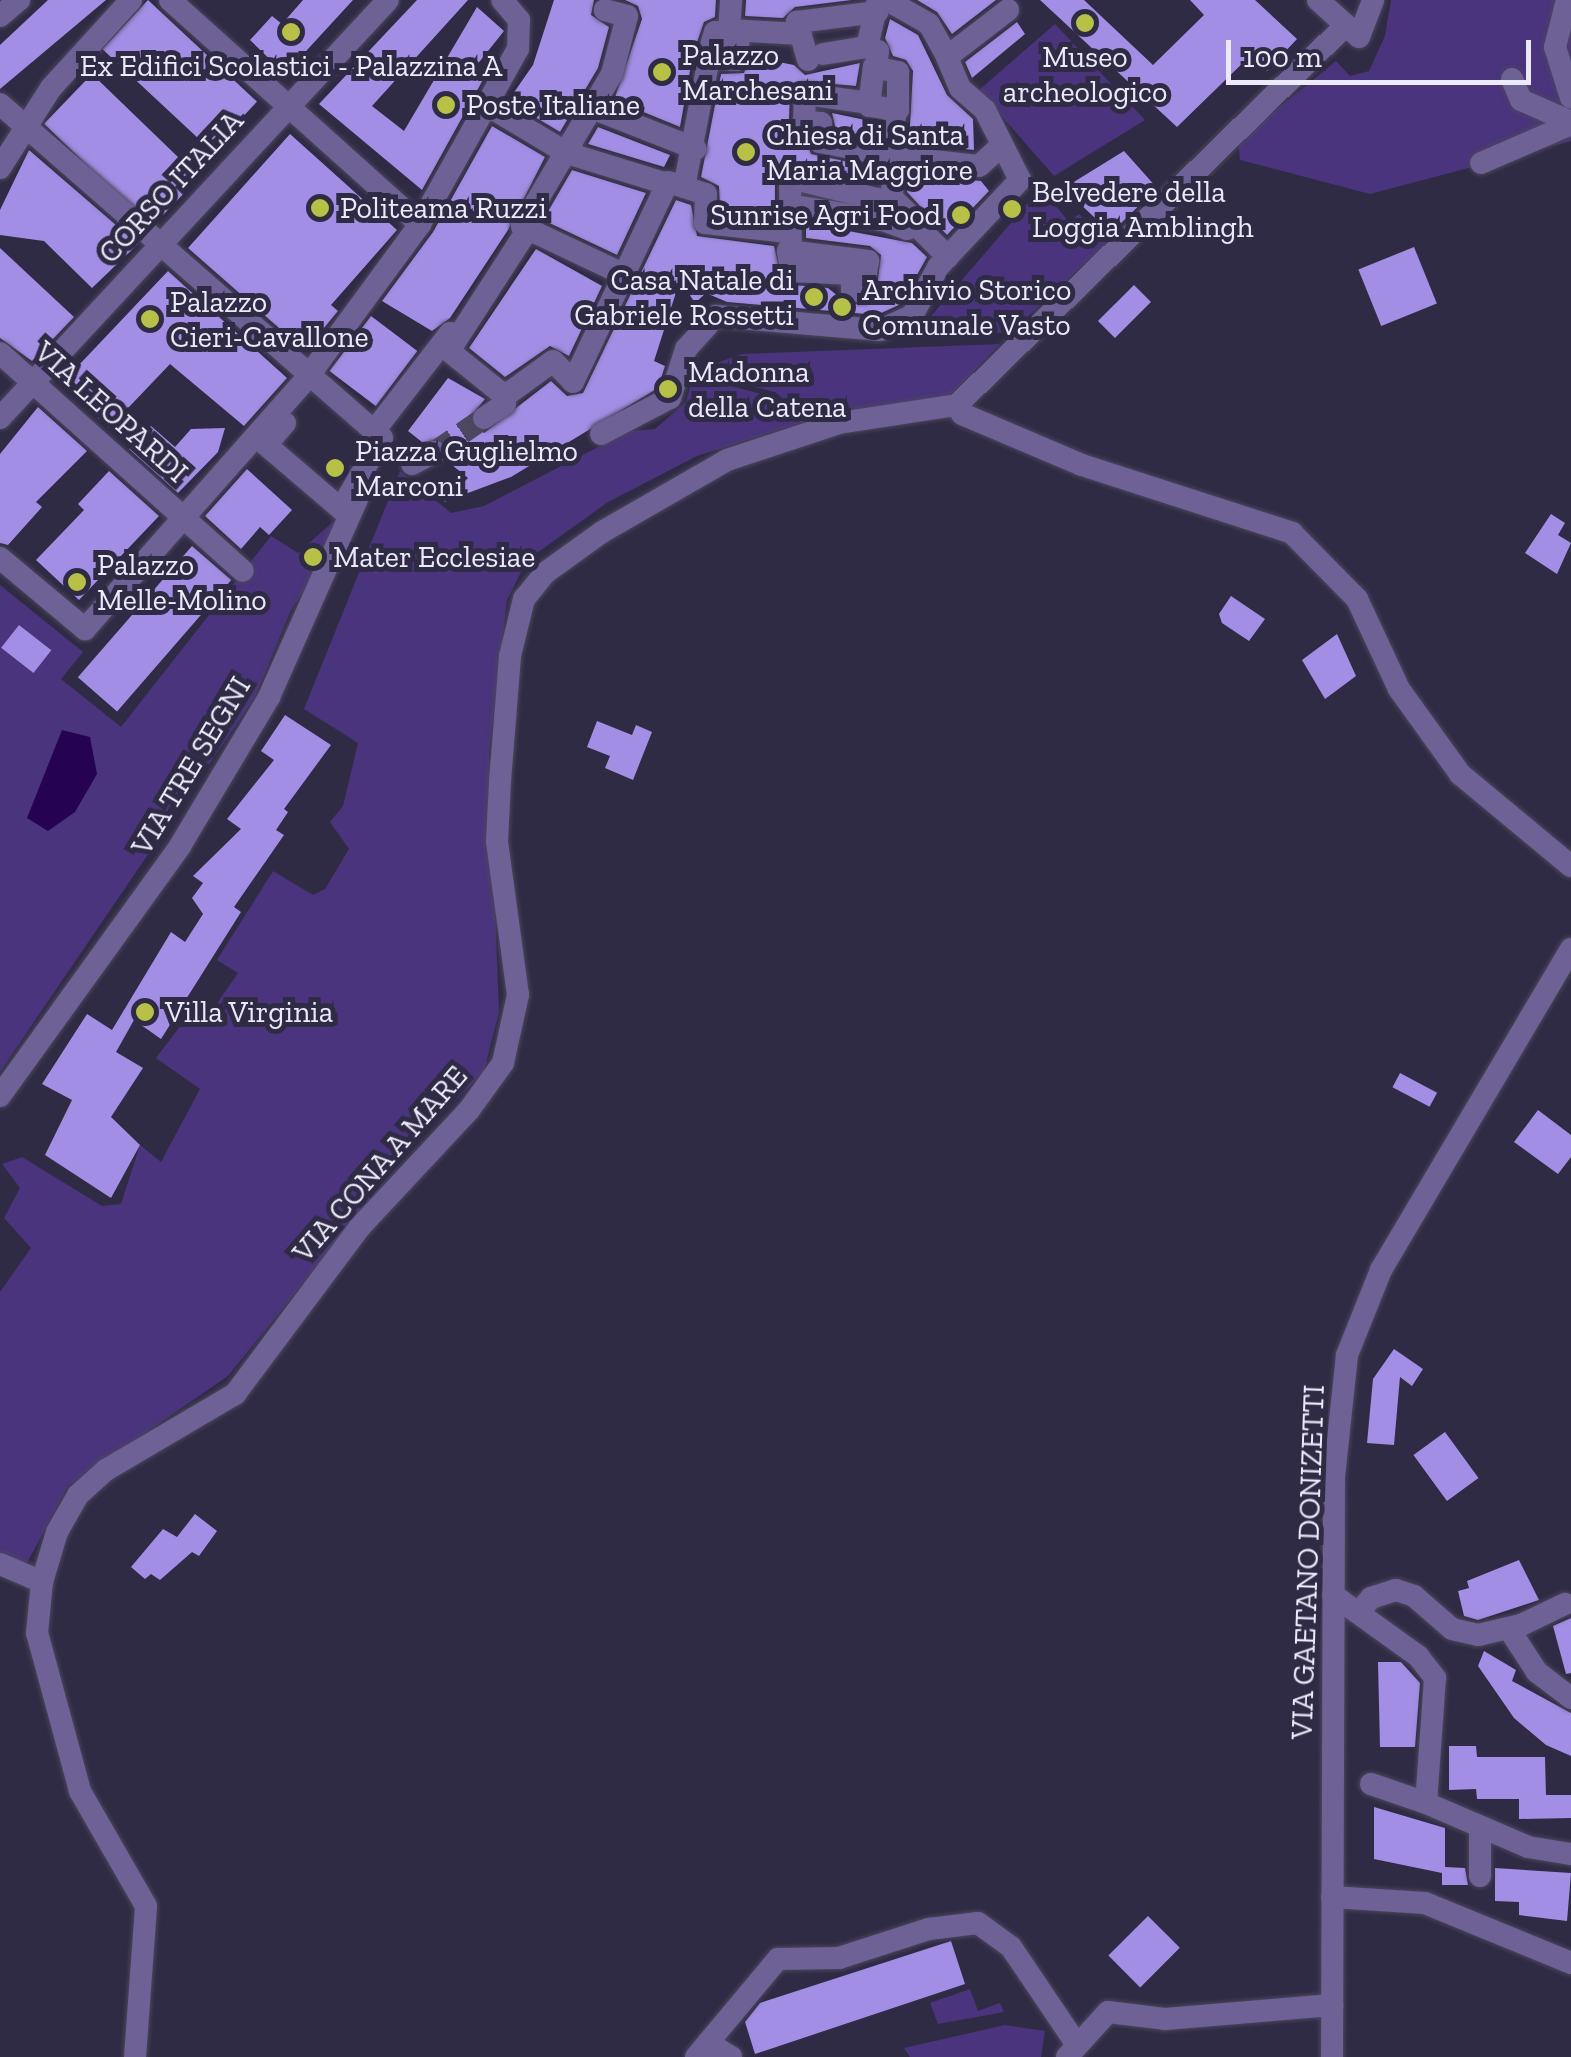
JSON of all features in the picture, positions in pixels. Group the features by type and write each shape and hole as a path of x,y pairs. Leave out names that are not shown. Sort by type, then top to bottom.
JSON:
{"street":[{"path":"0,16 19,0"},
{"path":"0,168 24,126 132,0"},
{"path":"170,0 420,224"},
{"name":"CORSO ITALIA","path":"0,418 157,244 388,0"},
{"path":"502,0 519,20 522,35 490,107 420,224 266,445 341,508 378,434 525,228"},
{"path":"505,396 553,362 573,382 623,274 696,149 711,58 728,32 731,0"},
{"path":"1318,0 1359,37 1374,0"},
{"path":"1567,0 1563,66 1571,98"},
{"path":"601,434 670,398 686,348 708,307 880,330 912,316 948,257 1020,180 1000,147 985,110 960,88 929,24 881,4 799,28 728,32"},
{"path":"869,103 871,57 881,4"},
{"path":"505,396 449,351 597,110 627,16 605,10"},
{"path":"947,58 1008,10"},
{"path":"1346,24 957,405 962,414 1082,465 1292,533 1357,599 1399,689 1460,774 1571,866"},
{"path":"490,107 568,153 706,194 705,223 790,251 868,261 886,210 898,157 898,72 871,57 816,57 799,28"},
{"path":"1512,79 1521,100 1571,123"},
{"path":"895,110 812,92 805,94 804,121 822,123 820,142 898,157 979,166 1000,147"},
{"path":"0,104 312,382 378,434"},
{"path":"597,110 696,149"},
{"path":"1482,162 1571,123"},
{"path":"790,251 790,178 914,223 948,257"},
{"path":"789,205 886,210"},
{"path":"525,228 623,274"},
{"name":"VIA LEOPARDI","path":"0,352 244,571"},
{"path":"0,558 86,629 181,516 312,382"},
{"path":"484,418 505,404 505,396"},
{"name":"VIA CONA A MARE","path":"135,2057 146,1906 97,1826 66,1755 37,1634 42,1582 57,1532 78,1495 106,1470 235,1394 359,1228 469,1110 503,1063 518,995 498,841 500,781 510,656 524,599 545,573 602,532 727,460 804,432 957,405"},
{"name":"VIA TRE SEGNI","path":"0,1096 180,846 268,697 311,614 378,434"},
{"path":"412,464 434,452"},
{"name":"VIA GAETANO DONIZETTI","path":"1332,2057 1336,1416 1358,1322 1381,1270 1571,949"},
{"path":"0,1564 42,1582"},
{"path":"1358,1613 1371,1598 1396,1590 1414,1596 1461,1632 1508,1629 1565,1604"},
{"path":"1332,1595 1418,1656 1434,1678 1426,1803"},
{"path":"1508,1629 1537,1672 1571,1698"},
{"path":"1371,1784 1426,1803 1480,1829 1571,1854"},
{"path":"1480,1829 1480,1876"},
{"path":"1332,1898 1425,1903 1571,1963"},
{"path":"731,2057 702,2050 778,1959 839,1958 929,1928 978,1922 1011,1947 1071,2050 1108,2012 1154,2018 1332,2006"}],"shaded area":[{"path":"1391,0 1571,0 1571,141 1370,194 1240,160 1238,141 1336,61 1350,76 1369,71 1385,36"},
{"path":"1055,24 1145,120 1054,176 979,90"},
{"path":"1045,193 1069,222 1079,214 1107,243 1011,332 913,337 1035,195"},
{"path":"1000,344 947,399 808,420 775,392 694,371 742,354"},
{"path":"693,376 773,397 804,422 697,456 608,502 527,560 507,600 489,753 499,1012 484,1071 432,1124 228,1376 68,1486 27,1563 0,1555 0,1292 31,1248 4,1218 20,1188 2,1164 22,1157 102,1206 121,1204 140,1145 161,1162 200,1089 156,1058 198,1003 216,1005 238,973 217,960 273,871 313,895 325,889 349,849 330,822 343,806 358,743 304,709 400,471 451,513 484,506 629,431 655,429 686,402"},
{"path":"335,520 320,567 291,610 255,697 0,1072 0,585 83,652 61,679 121,727 271,536 298,553"},
{"path":"62,730 90,737 97,774 75,812 48,831 27,818"},
{"path":"970,1989 978,2011 1000,2003 1004,2012 938,2024 930,2003"},
{"path":"1005,2025 1045,2031 1041,2057 910,2057 904,2048"}],"building":[{"path":"48,0 106,0 0,89 0,45"},
{"path":"148,0 257,102 211,151 102,49"},
{"name":"Ex Edifici Scolastici - Palazzina A","path":"303,0 353,0 285,74 250,40 272,16 282,24"},
{"path":"417,0 468,0 372,106 404,131 477,7 504,31 472,71 484,78 422,190 319,104"},
{"path":"554,0 594,0 591,15 609,27 598,68 560,132 508,101 533,65"},
{"name":"Palazzo Marchesani","path":"625,0 716,0 715,17 704,22 693,54 680,127 614,100 642,19 638,6"},
{"path":"746,0 852,0 795,7 783,18 745,16"},
{"path":"917,0 996,0 952,34 937,12"},
{"path":"1040,0 1084,0 1153,65 1204,15 1190,0 1255,0 1297,39 1267,71 1251,55 1177,127"},
{"path":"890,19 918,35 947,95 973,119 974,150 909,143 913,71 906,60 893,56 885,38"},
{"path":"1017,22 1025,34 972,78 965,62"},
{"name":"Chiesa di Santa Maria Maggiore","path":"753,46 764,47 763,59 794,65 805,75 860,63 856,86 798,81 790,92 789,121 805,136 811,154 878,168 877,184 786,164 775,177 775,216 720,210 719,186 701,177 721,74 744,73"},
{"path":"92,74 199,178 151,227 44,124"},
{"path":"832,113 880,123 879,138 836,130"},
{"path":"492,126 545,157 508,230 450,318 432,331 382,301 433,232"},
{"path":"598,127 670,155 664,167 588,144"},
{"path":"290,134 397,230 331,305 338,311 305,351 188,248"},
{"path":"29,150 138,244 92,288 44,241 0,235 0,210"},
{"path":"1124,151 1157,188 1111,233 1077,201 1067,207 1056,193"},
{"path":"572,170 646,193 617,255 543,220"},
{"path":"908,173 981,181 989,191 947,235 907,192"},
{"path":"676,200 691,205 697,236 774,246 783,284 828,288 849,305 875,301 881,255 870,246 806,238 806,223 912,243 927,257 901,304 877,315 727,302 706,293 695,303 680,280 654,361 665,366 658,388 511,477 444,502 468,478 447,461 444,440 422,442 408,431 448,378 485,399 469,418 484,433 551,381 567,396 583,393"},
{"path":"1414,247 1437,304 1381,326 1358,269"},
{"path":"0,248 74,317 32,361 0,338"},
{"path":"536,249 602,286 569,356 550,346 505,377 469,348"},
{"path":"168,271 287,378 244,426 170,364 109,428 60,385"},
{"path":"1134,285 1151,302 1115,338 1098,321"},
{"path":"371,316 417,351 376,406 329,371"},
{"path":"38,407 87,451 36,502 42,507 8,545 0,543 0,454"},
{"path":"151,426 175,447 191,429 225,428 218,452 178,493 129,449"},
{"path":"247,469 292,510 269,535 260,527 241,549 205,516"},
{"path":"109,471 159,516 79,600 36,560 84,510 78,504"},
{"path":"1551,514 1565,523 1558,535 1571,543 1557,574 1525,553"},
{"path":"192,546 231,580 117,711 78,677"},
{"path":"1231,596 1265,619 1249,641 1222,623 1219,614"},
{"path":"19,625 51,650 33,673 1,648"},
{"path":"1337,634 1356,676 1325,699 1302,660"},
{"path":"285,715 331,745 284,809 288,812 276,830 284,835 234,907 241,912 161,1039 134,1020 116,1052 143,1068 111,1117 140,1145 111,1198 45,1155 72,1100 42,1084 87,1014 112,1030 171,932 185,942 203,914 192,898 203,883 193,876 241,829 227,819 274,760 261,751"},
{"path":"597,721 632,735 636,725 652,732 633,780 605,768 610,756 587,747"},
{"path":"1400,1073 1437,1093 1430,1107 1392,1087"},
{"path":"1538,1110 1571,1135 1571,1157 1558,1174 1514,1142"},
{"path":"1394,1349 1423,1369 1412,1386 1400,1377 1394,1445 1367,1443 1373,1379"},
{"path":"1445,1432 1479,1478 1447,1501 1413,1455"},
{"path":"195,1514 217,1531 199,1556 192,1552 160,1580 151,1574 145,1579 131,1567 163,1529 177,1537"},
{"path":"1519,1560 1539,1600 1478,1620 1464,1616 1458,1591 1469,1588 1467,1581"},
{"path":"1571,1618 1571,1673 1566,1674 1553,1626"},
{"path":"1484,1651 1516,1670 1512,1681 1571,1713 1571,1756 1546,1745 1514,1718 1478,1666"},
{"path":"1378,1662 1401,1662 1420,1683 1415,1747 1380,1747"},
{"path":"1449,1746 1476,1746 1477,1757 1545,1757 1546,1795 1571,1795 1571,1818 1519,1819 1519,1799 1477,1799 1476,1789 1449,1790"},
{"path":"1374,1807 1445,1828 1445,1867 1465,1868 1468,1885 1442,1885 1442,1873 1374,1859"},
{"path":"1495,1868 1571,1873 1567,1921 1519,1915 1519,1902 1495,1901"},
{"path":"1148,1916 1180,1948 1140,1987 1108,1956"},
{"path":"951,1941 965,1984 755,2054 745,2022 760,2003"}],"tunnel":[{"path":"435,452 484,418"}],"place":[{"name":"Museo archeologico","path":"1085,23"},
{"name":"Ex Edifici Scolastici - Palazzina A","path":"291,32"},
{"name":"Palazzo Marchesani","path":"662,72"},
{"name":"Poste Italiane","path":"446,105"},
{"name":"Chiesa di Santa Maria Maggiore","path":"746,152"},
{"name":"Politeama Ruzzi","path":"320,208"},
{"name":"Belvedere della Loggia Amblingh","path":"1012,209"},
{"name":"Sunrise Agri Food","path":"961,215"},
{"name":"Casa Natale di Gabriele Rossetti","path":"814,297"},
{"name":"Archivio Storico Comunale Vasto","path":"842,307"},
{"name":"Palazzo Cieri-Cavallone","path":"150,319"},
{"name":"Madonna della Catena","path":"668,389"},
{"name":"Piazza Guglielmo Marconi","path":"335,468"},
{"name":"Mater Ecclesiae","path":"313,557"},
{"name":"Palazzo Melle-Molino","path":"77,582"},
{"name":"Villa Virginia","path":"145,1012"}]}
